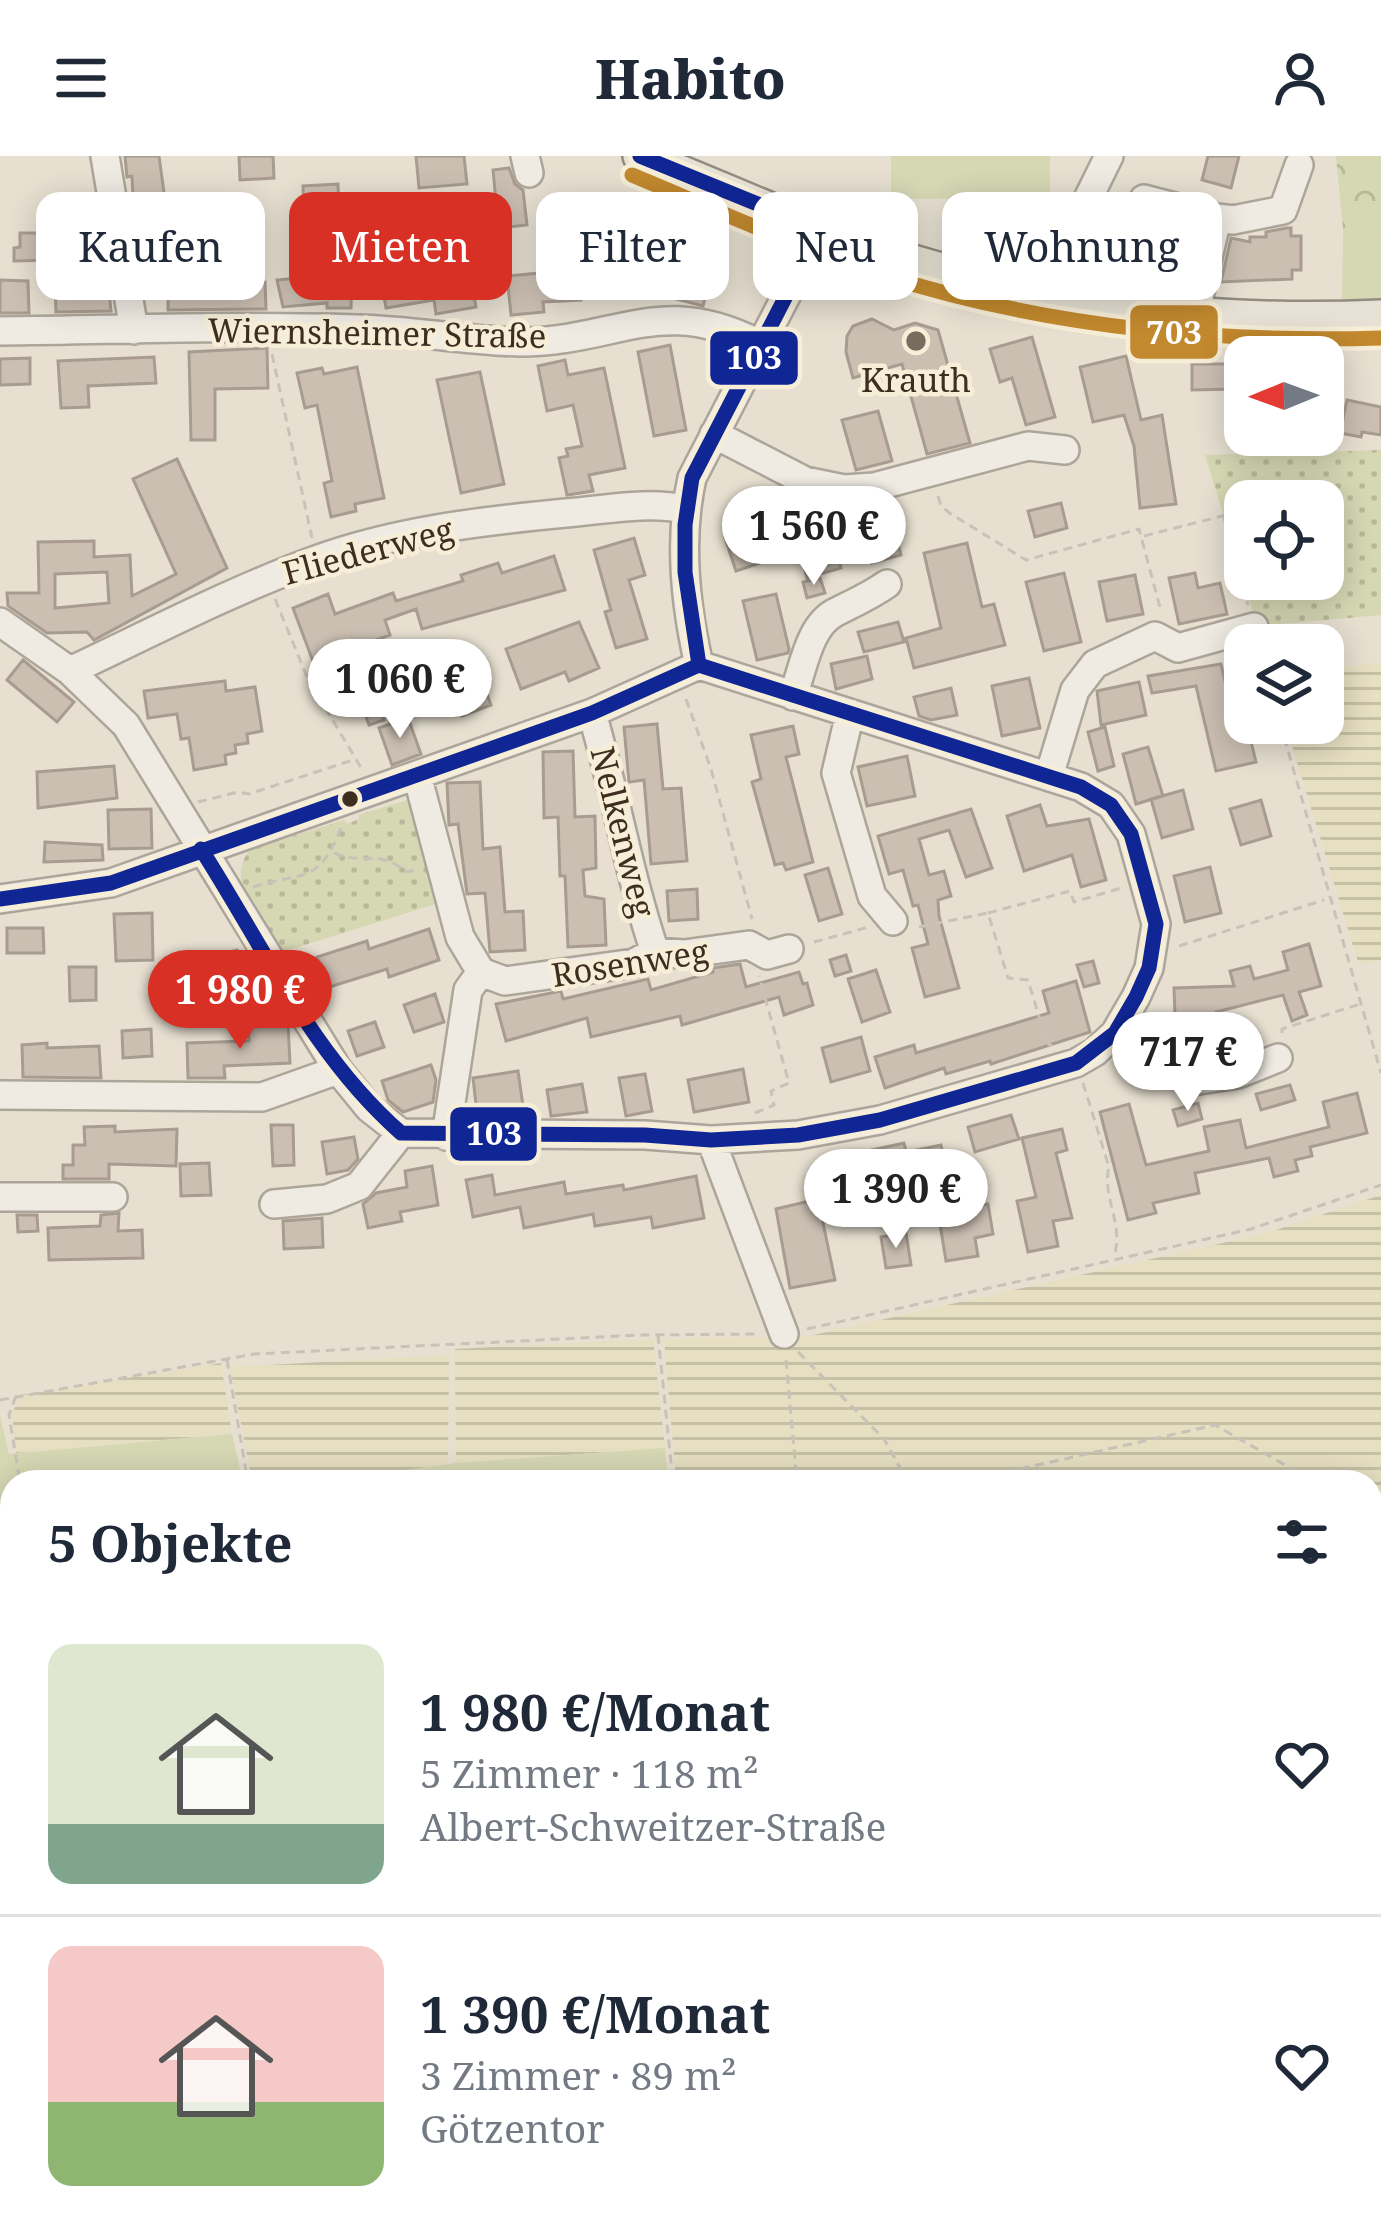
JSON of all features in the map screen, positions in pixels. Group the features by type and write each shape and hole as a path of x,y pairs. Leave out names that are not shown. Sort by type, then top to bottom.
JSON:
{"main road":[{"path":"640,156 753,202"},
{"path":"1069,300 1299,321 1381,317"}],"street":[{"path":"105,156 134,330"},
{"path":"1091,192 1109,156"},
{"path":"1222,219 1282,210 1299,165"},
{"path":"699,664 687,616 685,509 692,478 782,300"},
{"path":"1195,315 1198,300"},
{"name":"Wiernsheimer Straße","path":"0,331 361,328 538,342 656,320 699,320 761,345"},
{"path":"714,434 821,487 874,487 1028,446 1065,450"},
{"name":"Fliederweg","path":"70,671 265,580 317,559 403,536 472,523 662,504 685,509"},
{"path":"793,696 816,630 833,613 856,605 887,584"},
{"path":"0,622 70,671 126,725 176,811 201,849 338,1070 369,1108 401,1133 711,1140 798,1135 880,1120 1076,1064 1115,1034 1136,997 1154,946 1156,924 1131,834 1111,805 1082,787 699,664 592,713 201,849 111,883 0,899"},
{"path":"1049,776 1075,690 1096,664 1155,636 1178,648 1224,635"},
{"name":"Nelkenweg","path":"592,713 655,952"},
{"path":"850,713 836,773 872,896 893,921"},
{"path":"417,775 460,937 482,971 468,990 446,1136"},
{"name":"Rosenweg","path":"482,971 505,981 634,963 655,952 684,954 755,946 767,955 789,949"},
{"path":"1115,1034 1193,1081 1238,1074 1278,1058"},
{"path":"0,1095 262,1097 338,1070"},
{"path":"274,1204 327,1199 359,1186 401,1133"},
{"path":"711,1140 784,1334"},
{"path":"0,1197 113,1197"}],"path":[{"path":"272,328 271,350 317,559"},
{"path":"933,471 940,506 1026,560 1139,529 1163,620 1155,636"},
{"path":"1141,536 1223,515 1253,624"},
{"path":"265,580 307,677 371,790"},
{"path":"672,678 691,706 712,769 789,1083 771,1091 774,1105 767,1108"},
{"path":"1286,744 1381,1072"},
{"path":"176,811 238,792 249,794 357,759"},
{"path":"243,891 274,880 292,881 319,868 332,852 340,821"},
{"path":"332,852 345,858 391,858 407,872 440,866"},
{"path":"988,914 1070,891 1074,902 1146,881"},
{"path":"1154,946 1191,944 1328,899"},
{"path":"789,949 893,921 920,927 943,922"},
{"path":"1278,1058 1282,1029 1360,1004"},
{"path":"0,1400 226,1358 658,1335 784,1334 1251,1229 1381,1185"},
{"path":"784,1334 796,1470"},
{"path":"784,1334 884,1438 901,1470"},
{"path":"658,1335 672,1470"},
{"path":"226,1358 246,1470"},
{"path":"17,1395 9,1415 18,1470"},
{"path":"1015,1470 1215,1425 1294,1470"}],"shaded area":[{"path":"1381,662 1381,961 1359,965 1291,744 1344,744 1344,668"},
{"path":"1381,1195 1381,1470 675,1470 664,1339 809,1336 1267,1233"},
{"path":"653,1339 665,1448 456,1463 455,1349"},
{"path":"449,1355 448,1464 406,1470 250,1470 230,1367"},
{"path":"221,1363 232,1434 16,1453 12,1413 22,1395"}],"green space":[{"path":"891,156 1050,156 1050,192 942,192 942,199 918,199 918,192 891,192"},
{"path":"1336,156 1381,156 1381,233 1343,228"},
{"path":"1343,228 1381,233 1381,307 1342,308"},
{"path":"1381,450 1381,615 1256,624 1249,600 1344,600 1344,480 1224,480 1224,517 1205,455 1344,456 1344,451"},
{"path":"407,800 416,806 442,902 283,952 243,888 243,861 251,849 344,820 347,824 359,819 358,815"},
{"path":"0,1415 9,1454 232,1434 240,1470 0,1470"},
{"path":"665,1448 667,1470 407,1470"}],"building":[{"path":"125,156 159,156 164,192 133,192 132,176 127,177"},
{"path":"239,156 273,156 274,178 240,180"},
{"path":"416,156 464,156 467,184 419,188"},
{"path":"1208,156 1239,156 1231,188 1202,180"},
{"path":"509,168 523,190 527,225 512,226 512,192 495,192 493,170"},
{"path":"338,184 338,192 303,192 303,186"},
{"path":"1291,228 1291,236 1301,236 1301,270 1292,270 1292,279 1222,282 1231,238 1250,242 1250,237 1266,237 1266,232"},
{"path":"20,233 36,233 36,260 14,261 14,248 20,247"},
{"path":"536,273 536,300 581,300 543,302 544,312 511,315 512,276"},
{"path":"289,279 289,300 351,300 351,308 327,308 327,303 283,307 277,280"},
{"path":"0,280 28,281 29,313 0,313"},
{"path":"265,282 266,309 168,310 168,300 265,300"},
{"path":"56,300 110,300 111,311 56,312"},
{"path":"385,300 434,300 386,308"},
{"path":"434,300 475,300 476,307 436,314"},
{"path":"872,319 894,330 915,323 938,330 970,443 927,454 902,364 853,378 847,336 853,326"},
{"path":"1032,337 1055,417 1026,425 1012,378 1000,382 990,349"},
{"path":"670,345 686,430 654,436 638,352"},
{"path":"267,348 268,388 215,389 215,440 191,440 189,352"},
{"path":"1126,356 1141,420 1162,415 1176,504 1140,508 1134,446 1124,415 1093,422 1080,367"},
{"path":"154,357 156,383 88,386 89,407 61,408 58,361"},
{"path":"30,358 30,384 0,385 0,359"},
{"path":"565,360 568,375 604,368 625,468 589,475 593,491 567,495 559,458 568,456 566,449 582,446 573,405 547,411 538,366"},
{"path":"1192,364 1224,364 1224,389 1192,390"},
{"path":"357,367 384,498 355,504 356,511 331,517 324,483 332,481 317,405 305,408 297,373 322,368 324,374"},
{"path":"480,372 504,484 461,493 437,380"},
{"path":"1347,400 1381,407 1381,435 1344,434"},
{"path":"878,411 892,461 856,470 842,420"},
{"path":"177,459 227,568 94,640 87,632 47,633 8,606 7,593 39,593 38,542 94,541 94,557 130,555 132,596 176,574 133,479","holes":["107,572 109,603 55,608 55,574"]},
{"path":"1061,503 1067,528 1035,537 1028,511"},
{"path":"891,516 901,555 872,563 861,524"},
{"path":"829,526 841,568 807,578 795,535"},
{"path":"755,528 766,561 736,571 725,538"},
{"path":"634,538 645,575 629,580 647,639 616,648 594,550"},
{"path":"967,543 982,607 994,604 1005,645 914,668 906,638 941,628 924,553"},
{"path":"554,556 565,590 422,629 416,609 385,620 390,635 376,640 393,683 363,695 347,652 314,664 293,608 328,594 335,614 393,593 396,601 463,581 461,575 498,563 502,573"},
{"path":"1064,573 1081,642 1044,651 1026,582"},
{"path":"1195,573 1198,588 1220,583 1227,614 1179,624 1169,578"},
{"path":"1135,575 1143,614 1107,621 1099,582"},
{"path":"820,578 825,593 807,598 803,582"},
{"path":"776,594 788,653 757,660 743,601"},
{"path":"579,622 599,668 569,681 565,672 521,689 506,649"},
{"path":"898,622 904,642 864,652 858,632"},
{"path":"867,656 872,679 836,689 831,664"},
{"path":"23,660 74,702 57,722 7,680"},
{"path":"1221,664 1224,744 1252,744 1256,762 1216,771 1196,686 1152,693 1148,676"},
{"path":"477,667 491,705 462,716 447,679"},
{"path":"1029,678 1040,728 1002,736 992,686"},
{"path":"225,681 226,691 255,687 262,731 247,734 248,743 235,745 236,753 225,755 226,764 194,770 189,738 181,739 177,714 148,718 144,691"},
{"path":"1139,682 1146,715 1101,725 1097,691"},
{"path":"951,688 957,715 931,720 919,716 914,697"},
{"path":"377,700 384,720 369,725 362,705"},
{"path":"408,718 421,754 392,765 379,728"},
{"path":"657,724 663,789 681,788 687,861 651,864 644,780 629,782 624,727"},
{"path":"793,726 799,754 786,757 813,862 786,870 783,863 775,865 752,782 761,779 751,735"},
{"path":"1105,727 1114,766 1098,771 1088,732"},
{"path":"1148,747 1163,796 1136,804 1123,754"},
{"path":"573,751 575,817 595,816 596,868 583,870 585,896 604,899 606,945 568,947 558,817 544,818 543,752"},
{"path":"907,756 915,796 867,806 858,767"},
{"path":"114,766 117,798 38,808 37,772"},
{"path":"480,782 483,849 500,847 505,912 523,911 525,950 490,952 485,893 467,894 458,824 449,825 447,783"},
{"path":"1183,790 1193,829 1162,838 1151,799"},
{"path":"1261,800 1271,836 1241,845 1230,809"},
{"path":"1040,805 1047,826 1089,819 1106,880 1081,887 1072,855 1024,871 1007,816"},
{"path":"151,809 152,848 109,849 108,810"},
{"path":"971,809 992,868 966,877 949,830 919,839 929,875 944,871 951,896 938,900 939,916 959,988 925,997 912,948 928,944 918,905 913,906 903,870 889,874 878,836"},
{"path":"45,842 102,845 103,860 44,862"},
{"path":"1210,867 1221,913 1185,922 1174,876"},
{"path":"828,868 842,914 819,921 805,875"},
{"path":"697,889 698,919 669,921 667,891"},
{"path":"152,913 153,960 116,961 114,914"},
{"path":"7,928 43,928 44,953 7,953"},
{"path":"429,929 439,960 389,977 387,969 326,988 317,957 367,941 369,949"},
{"path":"1309,944 1321,986 1299,992 1307,1015 1292,1021 1283,995 1216,1012 1217,1044 1169,1045 1151,1034 1150,1015 1175,1015 1174,988 1234,986 1230,971 1250,966 1254,979 1288,970 1283,952"},
{"path":"237,950 247,992 227,997 218,955"},
{"path":"846,955 851,971 835,976 830,960"},
{"path":"1093,961 1099,983 1084,987 1077,965"},
{"path":"740,964 746,987 799,972 813,1005 784,1015 779,997 682,1025 680,1016 591,1037 587,1018 506,1041 496,1004 561,991 563,999 648,979 651,990 713,972 713,968"},
{"path":"69,967 96,967 96,1000 70,1001"},
{"path":"876,970 890,1012 862,1022 848,979"},
{"path":"1076,981 1090,1032 991,1064 946,1074 944,1068 885,1088 875,1057 914,1045 916,1053 1049,1013 1043,991"},
{"path":"435,994 444,1022 414,1032 404,1005"},
{"path":"375,1022 384,1047 357,1056 348,1031"},
{"path":"288,1024 290,1063 224,1066 225,1078 188,1078 187,1043 249,1041 248,1025"},
{"path":"151,1029 152,1056 123,1058 122,1031"},
{"path":"861,1037 870,1071 831,1082 822,1048"},
{"path":"47,1043 47,1048 99,1046 101,1078 23,1077 22,1045"},
{"path":"431,1065 436,1080 433,1102 403,1112 388,1100 382,1081"},
{"path":"743,1069 749,1102 694,1112 688,1080"},
{"path":"518,1071 523,1106 477,1113 473,1078"},
{"path":"645,1074 652,1111 626,1116 619,1078"},
{"path":"582,1084 587,1112 551,1116 547,1090"},
{"path":"1290,1085 1295,1100 1261,1110 1256,1094"},
{"path":"1357,1093 1367,1133 1310,1147 1312,1156 1295,1160 1298,1171 1274,1177 1269,1158 1195,1173 1199,1193 1153,1203 1156,1213 1128,1220 1100,1112 1129,1104 1146,1165 1209,1151 1204,1127 1240,1120 1246,1148 1329,1127 1323,1102"},
{"path":"1198,1103 1202,1119 1178,1126 1173,1110"},
{"path":"1011,1115 1019,1139 975,1152 968,1127"},
{"path":"271,1125 293,1125 294,1165 273,1166"},
{"path":"115,1126 115,1132 177,1129 176,1166 109,1164 109,1179 63,1179 63,1165 73,1165 73,1145 85,1145 84,1127"},
{"path":"1062,1129 1067,1150 1056,1153 1072,1218 1053,1221 1058,1246 1028,1252 1017,1201 1036,1197 1022,1138"},
{"path":"354,1137 358,1159 348,1170 327,1174 322,1142"},
{"path":"904,1143 908,1159 867,1168 863,1152"},
{"path":"941,1145 948,1178 915,1185 907,1152"},
{"path":"854,1161 861,1194 833,1200 825,1167"},
{"path":"209,1163 211,1195 181,1196 180,1164"},
{"path":"432,1166 438,1205 400,1212 402,1221 368,1228 363,1204 376,1193 407,1187 405,1171"},
{"path":"492,1175 495,1195 564,1182 566,1194 623,1185 624,1190 696,1176 704,1218 653,1228 651,1217 595,1226 593,1214 524,1228 520,1207 473,1217 466,1180"},
{"path":"818,1199 835,1280 790,1288 776,1209"},
{"path":"988,1204 993,1234 975,1238 978,1256 946,1261 938,1212"},
{"path":"119,1213 118,1231 142,1230 143,1258 49,1260 48,1228 100,1226 101,1215"},
{"path":"17,1215 37,1215 38,1231 18,1232"},
{"path":"322,1218 323,1247 284,1249 283,1221"},
{"path":"906,1233 911,1265 886,1268 881,1237"}],"transit line":[{"name":"103","path":"640,156 753,202"},
{"name":"703","path":"632,175 854,265 1008,308 1193,334 1381,338"},
{"name":"103","path":"699,665 685,572 692,478 784,300"},
{"name":"103","path":"201,849 315,1035 369,1102 401,1133 711,1140 798,1135 880,1120 1076,1063 1115,1033 1149,968 1156,924 1131,834 1111,805 1081,787 699,665"},
{"name":"103","path":"0,899 111,883 592,713 699,665"}],"place":[{"name":"Krauth","path":"916,341"}]}
